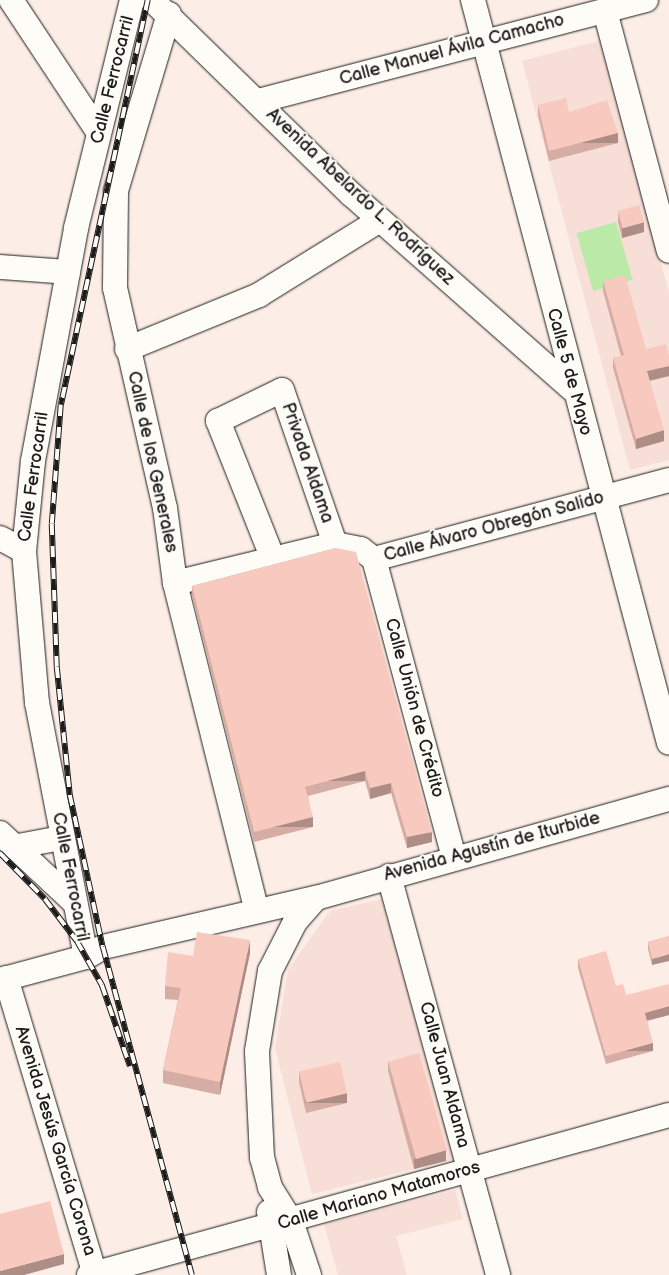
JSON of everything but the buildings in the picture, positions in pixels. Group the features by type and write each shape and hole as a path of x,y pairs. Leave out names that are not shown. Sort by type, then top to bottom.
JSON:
{"street":[{"path":"12,0 99,133"},
{"name":"Calle Ferrocarril","path":"86,957 61,838 37,703 24,551 33,461 68,272 99,133 132,0"},
{"name":"Calle 5 de Mayo","path":"473,0 572,389 669,743"},
{"name":"Calle Manuel Ávila Camacho","path":"258,101 483,40 646,0"},
{"name":"Avenida Abelardo L. Rodríguez","path":"160,7 380,220 572,389"},
{"name":"Calle de los Generales","path":"160,7 116,191 115,288 127,349 166,508 175,583 256,910"},
{"path":"605,11 669,251"},
{"path":"127,349 259,295 380,220"},
{"path":"0,267 68,272"},
{"name":"Privada Aldama","path":"273,559 218,421 282,390 335,544"},
{"name":"Calle Álvaro Obregón Salido","path":"175,583 335,544 360,549 374,559 669,480"},
{"path":"0,538 24,551"},
{"name":"Calle Unión de Crédito","path":"374,559 454,857"},
{"name":"Avenida Agustín de Iturbide","path":"3,979 86,957 103,947 256,910 316,898 454,857 669,799"},
{"path":"7,840 61,838"},
{"path":"7,840 75,904"},
{"name":"Calle Juan Aldama","path":"389,876 498,1275"},
{"path":"279,1275 268,1227 270,1187 257,1108 263,1002 280,946 316,898"},
{"name":"Avenida Jesús García Corona","path":"3,979 93,1275"},
{"name":"Calle Mariano Matamoros","path":"93,1275 669,1115"},
{"path":"270,1187 291,1221 309,1275"}],"shaded area":[{"path":"602,40 669,293 669,460 630,470 522,61"},
{"path":"382,899 454,1159 312,1194 275,1048 288,970 330,911"},
{"path":"455,1190 463,1219 396,1236 407,1275 338,1275 324,1224"}],"green space":[{"path":"616,222 633,280 593,291 577,233"}],"railway":[{"path":"148,0 61,405 52,524 57,667 70,795 103,947 192,1275"},
{"path":"0,853 45,899 77,941 102,985 130,1066"}]}
